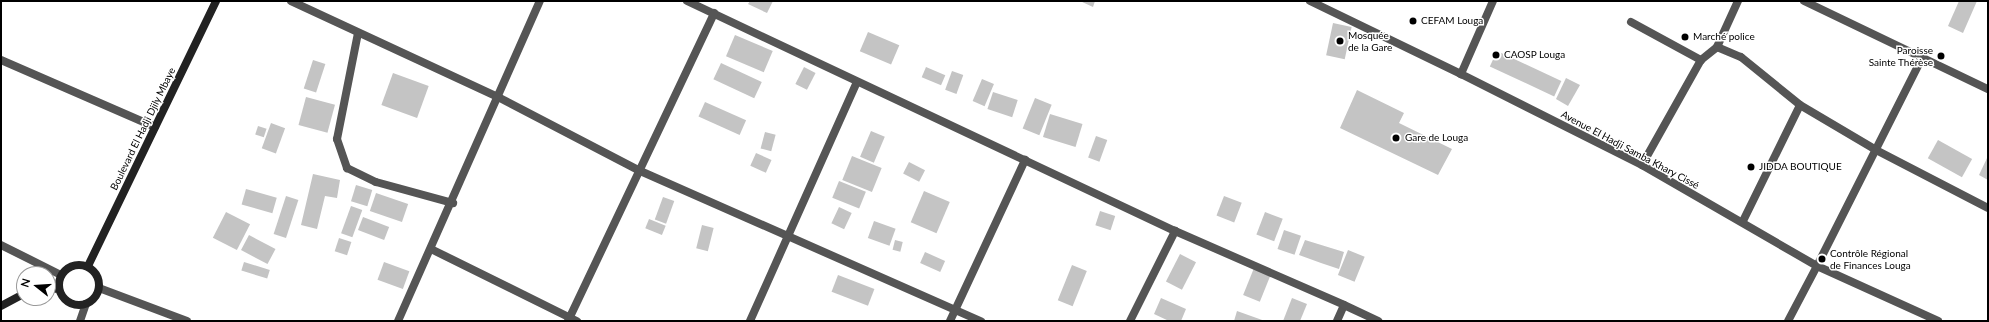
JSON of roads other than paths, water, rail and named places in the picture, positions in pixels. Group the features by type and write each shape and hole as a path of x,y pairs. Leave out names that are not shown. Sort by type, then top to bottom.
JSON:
{"main road":[{"name":"Boulevard El Hadji Djily Mbaye","path":"88,266 216,1"},
{"path":"88,266 98,277 99,288 86,304 69,303 59,288 61,275 69,267 88,266"},
{"path":"4,304 16,298"}],"street":[{"path":"291,1 496,96 638,170 790,235 981,321"},
{"path":"398,321 453,203 496,96 540,1"},
{"path":"687,1 1175,231 1379,321"},
{"name":"Avenue El Hadji Samba Khary Cissé","path":"1310,1 1461,74 1642,165 1743,221 1816,266 1938,321"},
{"path":"1461,74 1493,1"},
{"path":"1642,165 1701,60 1717,47 1738,1"},
{"path":"1804,1 1988,88"},
{"path":"431,249 572,320 638,170 714,13"},
{"path":"1631,22 1701,60"},
{"path":"358,33 337,139 347,168 376,182 453,203"},
{"path":"1717,47 1742,57 1800,105 1876,150 1988,208"},
{"path":"1788,321 1922,58"},
{"path":"2,63 155,127"},
{"path":"750,321 790,235 857,82"},
{"path":"1743,221 1800,105"},
{"path":"950,321 1025,160"},
{"path":"1130,321 1175,231"},
{"path":"1,245 61,275"},
{"path":"99,288 187,321"},
{"path":"80,321 86,304"},
{"path":"1337,321 1344,305"}],"place":[{"name":"CEFAM Louga","path":"1413,21"},
{"name":"Marché police","path":"1685,37"},
{"name":"Mosquée de la Gare","path":"1340,41"},
{"name":"CAOSP Louga","path":"1496,55"},
{"name":"Paroisse Sainte Thérèse","path":"1941,56"},
{"name":"Gare de Louga","path":"1396,138"},
{"name":"JIDDA BOUTIQUE","path":"1751,167"},
{"name":"Contrôle Régional de Finances Louga","path":"1822,259"}]}
